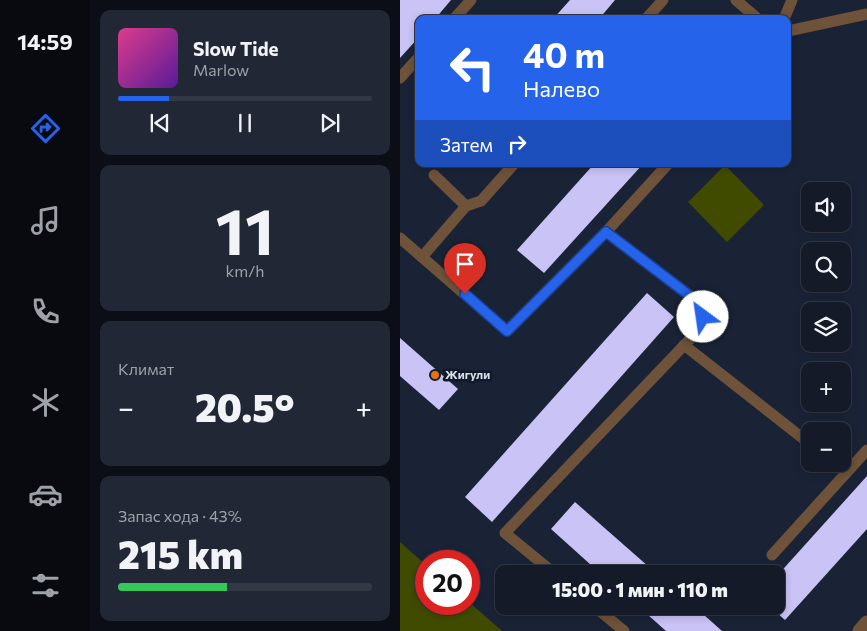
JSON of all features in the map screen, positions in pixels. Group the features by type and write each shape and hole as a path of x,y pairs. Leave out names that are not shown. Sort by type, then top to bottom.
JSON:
{"street":[{"path":"860,631 867,623"}],"lane":[{"path":"458,15 471,0"},
{"path":"650,15 663,0"},
{"path":"736,0 753,15"},
{"path":"786,15 792,0"},
{"path":"791,30 867,14"},
{"path":"400,78 415,62"},
{"path":"422,257 466,206 481,201 511,167"},
{"path":"400,238 507,331 606,232 665,167"},
{"path":"434,175 466,206"},
{"path":"544,565 505,533 692,337 703,317 698,302 606,232"},
{"path":"684,345 801,437"},
{"path":"851,468 867,450"},
{"path":"772,555 847,472"},
{"path":"605,615 624,631"}],"green space":[{"path":"723,167 727,167 764,205 727,242 688,202"},
{"path":"400,542 415,555 415,615 480,615 480,612 502,631 400,631"}],"building":[{"path":"400,0 451,0 438,15 415,15 415,41 400,58"},
{"path":"570,0 615,0 602,15 557,15"},
{"path":"591,167 640,167 544,273 517,250"},
{"path":"647,293 674,317 492,522 465,497"},
{"path":"400,338 458,389 439,410 400,376"},
{"path":"867,476 867,529 785,620 779,615 785,615 785,567"},
{"path":"575,502 647,565 591,565 551,529"},
{"path":"648,615 704,615 722,631 666,631"}],"place":[{"name":"Жигули","path":"435,375"}],"route":[{"path":"465,294 507,331 606,232 698,302 703,317"}]}
